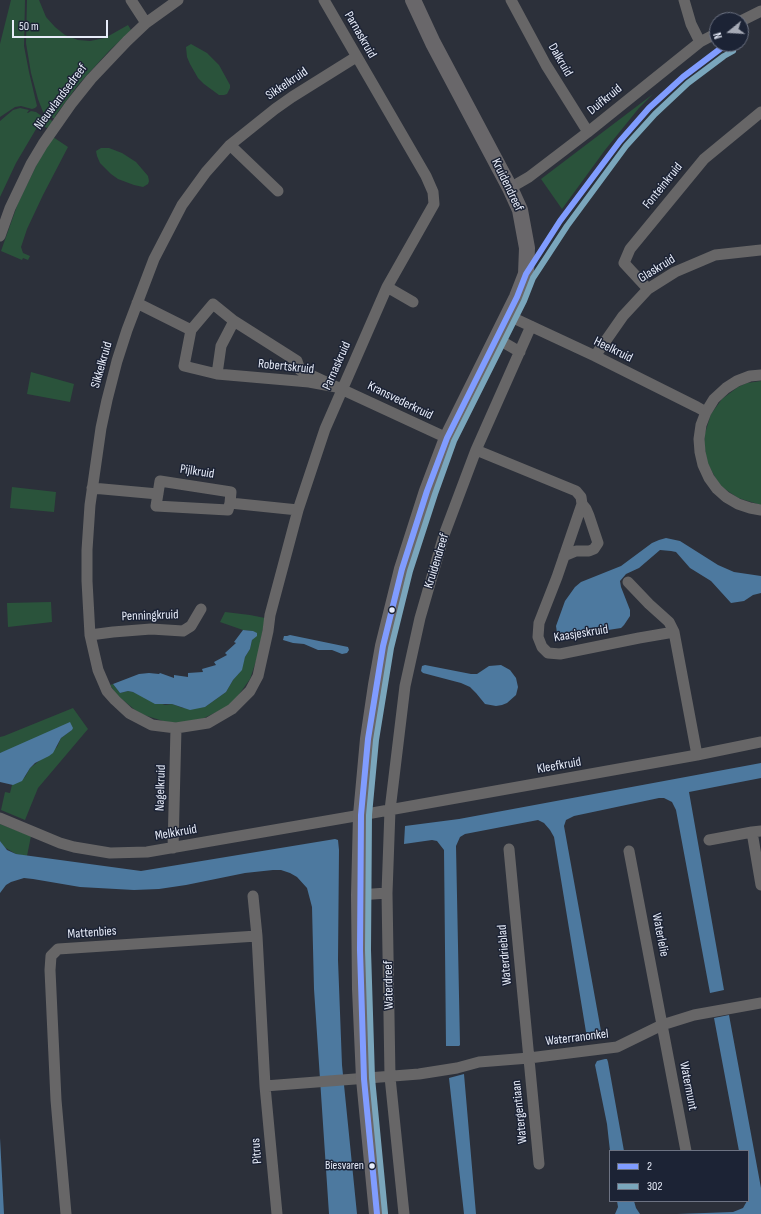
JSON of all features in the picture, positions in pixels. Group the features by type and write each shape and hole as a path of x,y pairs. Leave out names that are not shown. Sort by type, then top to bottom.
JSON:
{"street":[{"path":"131,0 146,23"},
{"name":"Nieuwlandsedreef","path":"0,236 21,183 43,144 56,125 91,79 109,59 146,23 178,0"},
{"name":"Parnaskruid","path":"176,728 208,723 232,709 250,691 258,676 270,615 298,510 325,429 387,287 434,204 433,192 426,176 324,0"},
{"name":"Kruidendreef","path":"361,815 368,739 383,646 402,569 427,491 447,438 517,297 526,274 527,248 520,210 510,188 437,50 413,0"},
{"name":"Dalkruid","path":"511,0 546,65 588,132"},
{"path":"684,0 691,24 700,42"},
{"path":"749,17 761,11"},
{"name":"Duifkruid","path":"510,188 529,177 588,132 700,42 709,37"},
{"name":"Sikkelkruid","path":"176,728 152,725 129,713 114,700 107,691 98,670 90,635 86,581 92,488 107,400 117,361 154,259 182,205 206,172 230,145 292,97 356,57"},
{"name":"Fonteinkruid","path":"648,289 624,263 630,249 704,159 761,112"},
{"path":"230,145 278,191"},
{"name":"Glaskruid","path":"595,356 623,316 648,289 675,272 715,256 761,250"},
{"path":"387,287 413,302"},
{"path":"137,303 191,330"},
{"name":"Robertskruid","path":"213,304 234,321 297,361 300,370 342,388 309,382 216,374 184,366 191,330 213,304"},
{"name":"Heelkruid","path":"507,315 595,356 706,412"},
{"path":"216,374 221,346 234,321"},
{"name":"Kruidendreef","path":"390,810 405,686 420,618 444,535 476,450 531,326"},
{"path":"496,338 520,352"},
{"path":"761,375 750,376 737,381 726,388 714,400 706,412 701,425 699,439 703,466 717,489 726,497 744,506 761,510"},
{"name":"Kransvederkruid","path":"342,388 447,438"},
{"path":"476,450 576,491 581,497 582,504 586,509 598,543 594,549 589,551 576,551 564,556"},
{"name":"Pijlkruid","path":"158,494 160,481 231,492 230,503"},
{"path":"92,488 158,494 156,506 228,510 230,503 298,510"},
{"name":"Kaasjeskruid","path":"582,504 539,623 538,637 542,647 548,653 560,654 674,632"},
{"path":"628,582 669,622 674,632 697,755"},
{"name":"Penningkruid","path":"90,635 151,629 183,630 192,626 201,609"},
{"name":"Nagelkruid","path":"173,848 176,728"},
{"name":"Kleefkruid","path":"361,815 697,755 761,742"},
{"name":"Waterdreef","path":"390,810 387,893 390,1077 404,1214"},
{"path":"361,815 359,894 364,1079 377,1214"},
{"name":"Melkkruid","path":"0,818 60,842 91,851 126,854 173,848 361,815"},
{"path":"709,840 756,832 761,885"},
{"name":"Waterdrieblad","path":"509,849 529,1058"},
{"name":"Waterlelie","path":"629,851 662,1025"},
{"path":"359,894 387,893"},
{"path":"253,896 257,936 265,1086 390,1077"},
{"name":"Mattenbies","path":"66,1214 56,1100 50,970 51,956 58,949 257,936"},
{"name":"Waterranonkel","path":"390,1077 443,1071 480,1062 529,1058 617,1047 662,1025 694,1015 761,1003"},
{"name":"Watermunt","path":"662,1025 686,1150"},
{"name":"Watergentiaan","path":"529,1058 539,1164"},
{"name":"Pitrus","path":"265,1086 277,1214"}],"green space":[{"path":"11,0 25,0 24,46 37,106 32,109 21,106 15,107 0,117 0,44"},
{"path":"27,0 39,0 46,17 55,27 65,35 78,40 90,41 105,38 128,25 131,30 109,51 78,85 55,116 55,119 49,116 47,117 43,112 31,73 26,43"},
{"path":"191,44 207,53 219,65 230,85 227,94 219,95 198,78 187,57 186,47"},
{"path":"653,94 639,108 605,150 562,209 541,179"},
{"path":"20,108 29,110 27,113 31,111 36,112 47,120 50,119 53,122 47,128 39,124 16,163 0,197 0,121 13,110"},
{"path":"53,137 68,147 27,229 21,247 23,253 30,256 28,260 23,258 22,260 1,251 18,203 40,158"},
{"path":"101,148 109,148 122,153 136,162 148,176 148,184 143,187 134,185 118,179 111,174 100,163 97,156 96,151"},
{"path":"31,372 74,384 70,402 27,394"},
{"path":"761,381 761,505 738,498 722,487 707,462 704,443 705,433 711,414 722,399 738,387 747,383"},
{"path":"12,487 56,492 54,512 10,508"},
{"path":"51,602 52,622 8,627 7,603"},
{"path":"225,612 265,618 258,655 250,679 235,700 225,708 202,719 178,723 166,722 144,715 135,710 117,695 110,685 113,684 120,693 128,691 133,692 165,705 172,704 183,708 205,707 226,692 239,673 254,637 253,631 243,630 220,622"},
{"path":"73,708 88,729 38,788 25,820 1,810 5,792 10,793 12,785 25,777 30,768 57,747 61,738 72,730 0,753 0,737"},
{"path":"0,824 31,836 27,856 16,854 4,847 0,841"}],"water":[{"path":"666,538 680,541 718,565 734,572 761,576 761,593 753,595 744,601 731,603 711,581 690,568 676,552 660,550 639,568 626,574 620,581 630,610 630,616 621,628 563,637 557,633 556,626 565,601 575,587 581,582 621,566 652,543"},
{"path":"243,630 253,631 257,633 257,636 252,640 250,649 245,657 242,670 233,680 226,692 205,707 190,710 172,704 155,704 133,692 128,691 120,693 113,684 139,674 160,673 174,678 174,675 188,677 188,673 203,672 202,669 216,665 214,662 227,655 225,653 236,643 234,642"},
{"path":"290,635 348,647 349,650 347,653 342,654 332,650 318,650 304,644 283,640 284,636"},
{"path":"425,665 477,674 489,666 501,665 510,670 516,678 518,687 516,695 507,703 502,705 496,706 485,704 470,687 461,683 423,673 421,671 422,666"},
{"path":"70,722 73,728 72,730 61,738 53,753 35,763 30,768 22,781 13,785 0,782 0,753"},
{"path":"761,763 761,778 689,792 724,990 710,993 676,810 672,802 664,798 659,798 574,816 566,820 564,826 601,1031 598,1033 589,1034 586,1032 554,837 550,830 544,823 538,820 465,834 460,837 456,846 460,1045 446,1046 444,850 437,841 432,840 404,844 405,826 459,819"},
{"path":"335,839 338,840 339,850 338,960 342,1065 357,1214 329,1214 314,989 312,907 307,888 297,877 281,870 273,870 245,873 159,889 134,890 80,887 24,878 6,885 0,893 0,841 7,850 16,854 141,871"},
{"path":"729,1015 761,1188 761,1214 677,1214 733,1212 743,1208 746,1202 749,1202 749,1150 739,1150 714,1018"},
{"path":"607,1059 608,1062 624,1150 610,1150 607,1124 595,1065 597,1061"},
{"path":"464,1074 476,1214 464,1214 449,1078"},
{"path":"0,1138 4,1214 0,1214"},
{"path":"617,1202 634,1202 640,1214 615,1214 618,1207"}],"transit line":[{"name":"2","path":"377,1214 364,1079 360,950 361,815 368,739 383,646 402,569 427,491 447,438 517,297 526,274 560,221 620,141 649,108 683,77 716,52"},
{"name":"302","path":"385,1213 372,1078 368,950 369,815 376,740 391,648 410,571 454,441 524,301 533,278 567,226 626,146 655,114 688,83 731,52"}],"place":[{"name":"Biesvaren","path":"372,1166"}]}
